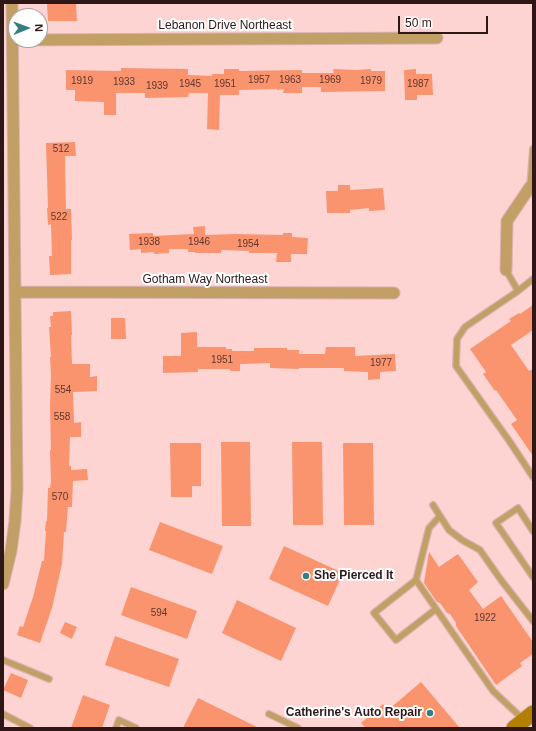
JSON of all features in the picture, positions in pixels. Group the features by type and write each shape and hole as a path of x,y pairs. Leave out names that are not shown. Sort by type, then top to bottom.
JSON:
{"street":[{"name":"Lebanon Drive Northeast","path":"48,40 437,38"},
{"path":"3,584 12,544 17,490 13,48"},
{"path":"506,270 507,221 531,186"},
{"name":"Gotham Way Northeast","path":"15,292 394,293"}],"lane":[{"path":"531,186 533,149"},
{"path":"506,270 518,291"},
{"path":"533,279 465,328 457,339 456,366 533,476"},
{"path":"433,505 450,530 462,540 480,550 533,621"},
{"path":"533,531 518,508 496,523 533,577"},
{"path":"436,609 396,640 374,613 416,580 429,528 440,516"},
{"path":"416,580 493,691 527,720"},
{"path":"3,660 49,679"},
{"path":"3,714 23,726 30,728"},
{"path":"269,714 298,728"},
{"path":"116,728 119,720 136,728"}],"building":[{"path":"47,3 76,3 77,21 48,21"},
{"path":"121,68 188,69 188,75 212,76 212,74 224,74 224,69 239,69 239,71 302,70 302,73 334,73 333,69 371,69 371,71 385,71 385,91 321,92 321,87 302,87 302,93 283,93 284,89 239,90 239,95 220,95 219,130 207,129 208,93 189,93 188,97 145,98 145,93 116,93 116,115 104,115 104,102 75,101 75,90 66,90 66,70 121,71"},
{"path":"416,69 416,74 432,74 433,95 417,95 417,100 405,100 404,70"},
{"path":"75,142 76,156 65,156 66,209 71,209 71,274 50,275 49,256 52,256 51,224 48,225 47,208 46,143"},
{"path":"338,185 350,185 350,190 383,188 385,210 369,211 369,208 350,210 350,213 327,213 326,191 338,191"},
{"path":"205,226 205,235 283,235 283,233 292,233 292,237 308,238 307,254 291,254 291,262 276,262 277,253 249,253 249,251 221,250 221,253 195,253 188,252 188,249 169,249 169,253 154,254 154,252 141,253 141,249 130,250 129,234 153,233 153,236 194,234 193,227"},
{"path":"533,305 533,330 511,345 529,371 533,369 533,456 511,424 517,420 483,374 486,372 470,349 511,321 509,319 519,313 520,314"},
{"path":"71,311 72,364 90,364 90,377 97,376 97,391 73,392 74,423 81,422 81,437 70,437 69,466 71,466 71,470 87,469 88,480 73,481 72,507 68,507 66,532 64,532 62,564 52,608 40,643 17,635 20,626 23,627 33,597 42,561 44,561 48,488 50,488 51,482 50,316 53,316 53,312"},
{"path":"111,318 125,318 126,339 111,339"},
{"path":"197,332 197,347 226,347 226,349 232,349 232,351 254,351 254,348 287,348 287,350 299,350 299,354 325,354 326,347 355,347 355,356 395,354 396,371 380,372 380,379 368,380 368,372 344,371 344,368 270,368 270,363 240,364 240,371 230,371 230,369 198,369 198,372 163,373 163,356 181,356 181,333"},
{"path":"221,442 250,442 251,526 222,526"},
{"path":"292,442 322,442 323,525 293,525"},
{"path":"170,443 201,443 201,486 192,486 192,497 171,497"},
{"path":"343,443 373,443 374,525 344,525"},
{"path":"160,522 223,546 212,574 149,550"},
{"path":"284,546 343,573 328,606 269,579"},
{"path":"429,552 439,567 458,554 478,582 469,590 483,609 501,596 533,642 533,654 520,663 522,666 496,685 456,626 456,623 450,614 447,613 440,603 437,602 424,583"},
{"path":"131,587 197,611 187,639 121,615"},
{"path":"237,600 296,628 281,661 222,633"},
{"path":"65,622 77,627 72,639 60,633"},
{"path":"115,636 179,659 169,687 105,665"},
{"path":"11,673 28,680 21,698 3,690"},
{"path":"421,682 460,728 366,728 361,723 383,704 388,710"},
{"path":"83,695 110,705 102,728 71,728"},
{"path":"198,698 259,728 183,728"}],"place":[{"name":"She Pierced It","path":"306,576"},
{"name":"Catherine's Auto Repair","path":"430,713"}]}
